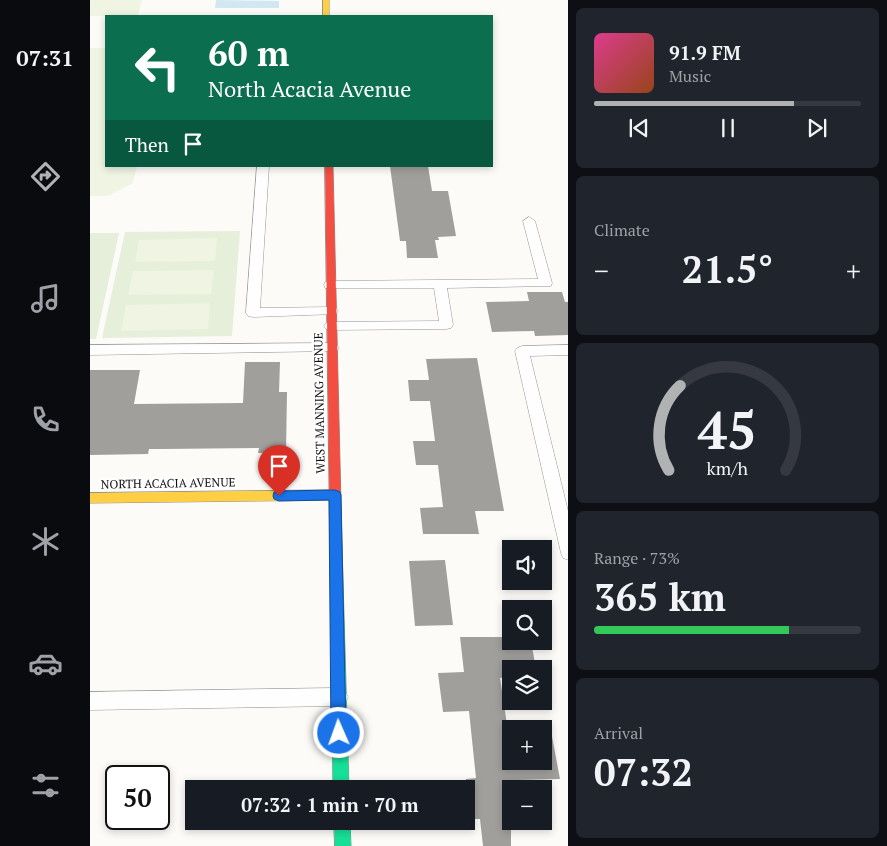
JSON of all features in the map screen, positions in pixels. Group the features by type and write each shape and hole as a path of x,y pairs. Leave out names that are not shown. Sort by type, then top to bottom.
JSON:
{"main road":[{"path":"326,0 326,15"},
{"name":"WEST MANNING AVENUE","path":"329,167 341,780"},
{"name":"NORTH ACACIA AVENUE","path":"90,498 335,495"},
{"path":"342,830 342,846"}],"lane":[{"path":"263,167 253,313 331,311"},
{"path":"330,285 546,283 529,221"},
{"path":"332,326 446,325 440,284"},
{"path":"90,350 332,348"},
{"path":"568,350 522,351 568,553"},
{"path":"90,700 338,696"}],"green space":[{"path":"90,0 142,0 138,15 90,16"},
{"path":"90,48 105,48 105,167 137,167 133,183 108,196 90,196"},
{"path":"240,231 232,336 102,338 125,232"},
{"path":"90,233 119,233 96,339 90,339"},
{"path":"217,238 215,261 135,262 139,240"},
{"path":"214,270 211,294 128,295 133,271"},
{"path":"210,303 208,329 121,331 126,305"}],"water":[{"path":"216,0 279,1 279,8 215,8"}],"building":[{"path":"390,167 428,167 432,191 448,191 456,236 438,237 439,240 435,240 438,258 407,258 406,241 400,241"},
{"path":"527,292 562,292 565,302 568,302 568,335 535,336 534,331 492,332 486,302 529,301"},
{"path":"477,358 504,511 475,511 479,534 423,534 420,508 443,507 438,465 416,465 413,441 435,441 430,401 410,401 408,380 429,380 426,359"},
{"path":"245,362 280,362 279,392 287,392 286,453 258,453 259,448 149,449 148,454 90,455 90,370 140,370 134,404 243,403"},
{"path":"445,560 453,625 415,626 409,561"},
{"path":"460,637 502,637 502,650 533,650 534,660 502,660 502,678 500,678 502,710 505,710 506,720 502,720 502,770 552,770 552,736 560,779 502,780 502,830 511,830 511,846 483,846 480,819 475,819 475,780 466,780 476,778 469,711 443,712 438,673 464,672"}],"traffic: fast":[{"path":"336,546 341,780"},
{"path":"342,830 343,846"}],"traffic: slow":[{"path":"326,0 326,15"},
{"path":"90,498 335,495"}],"traffic: jam":[{"path":"329,167 336,546"}],"route":[{"path":"279,496 335,495 339,733"}]}
